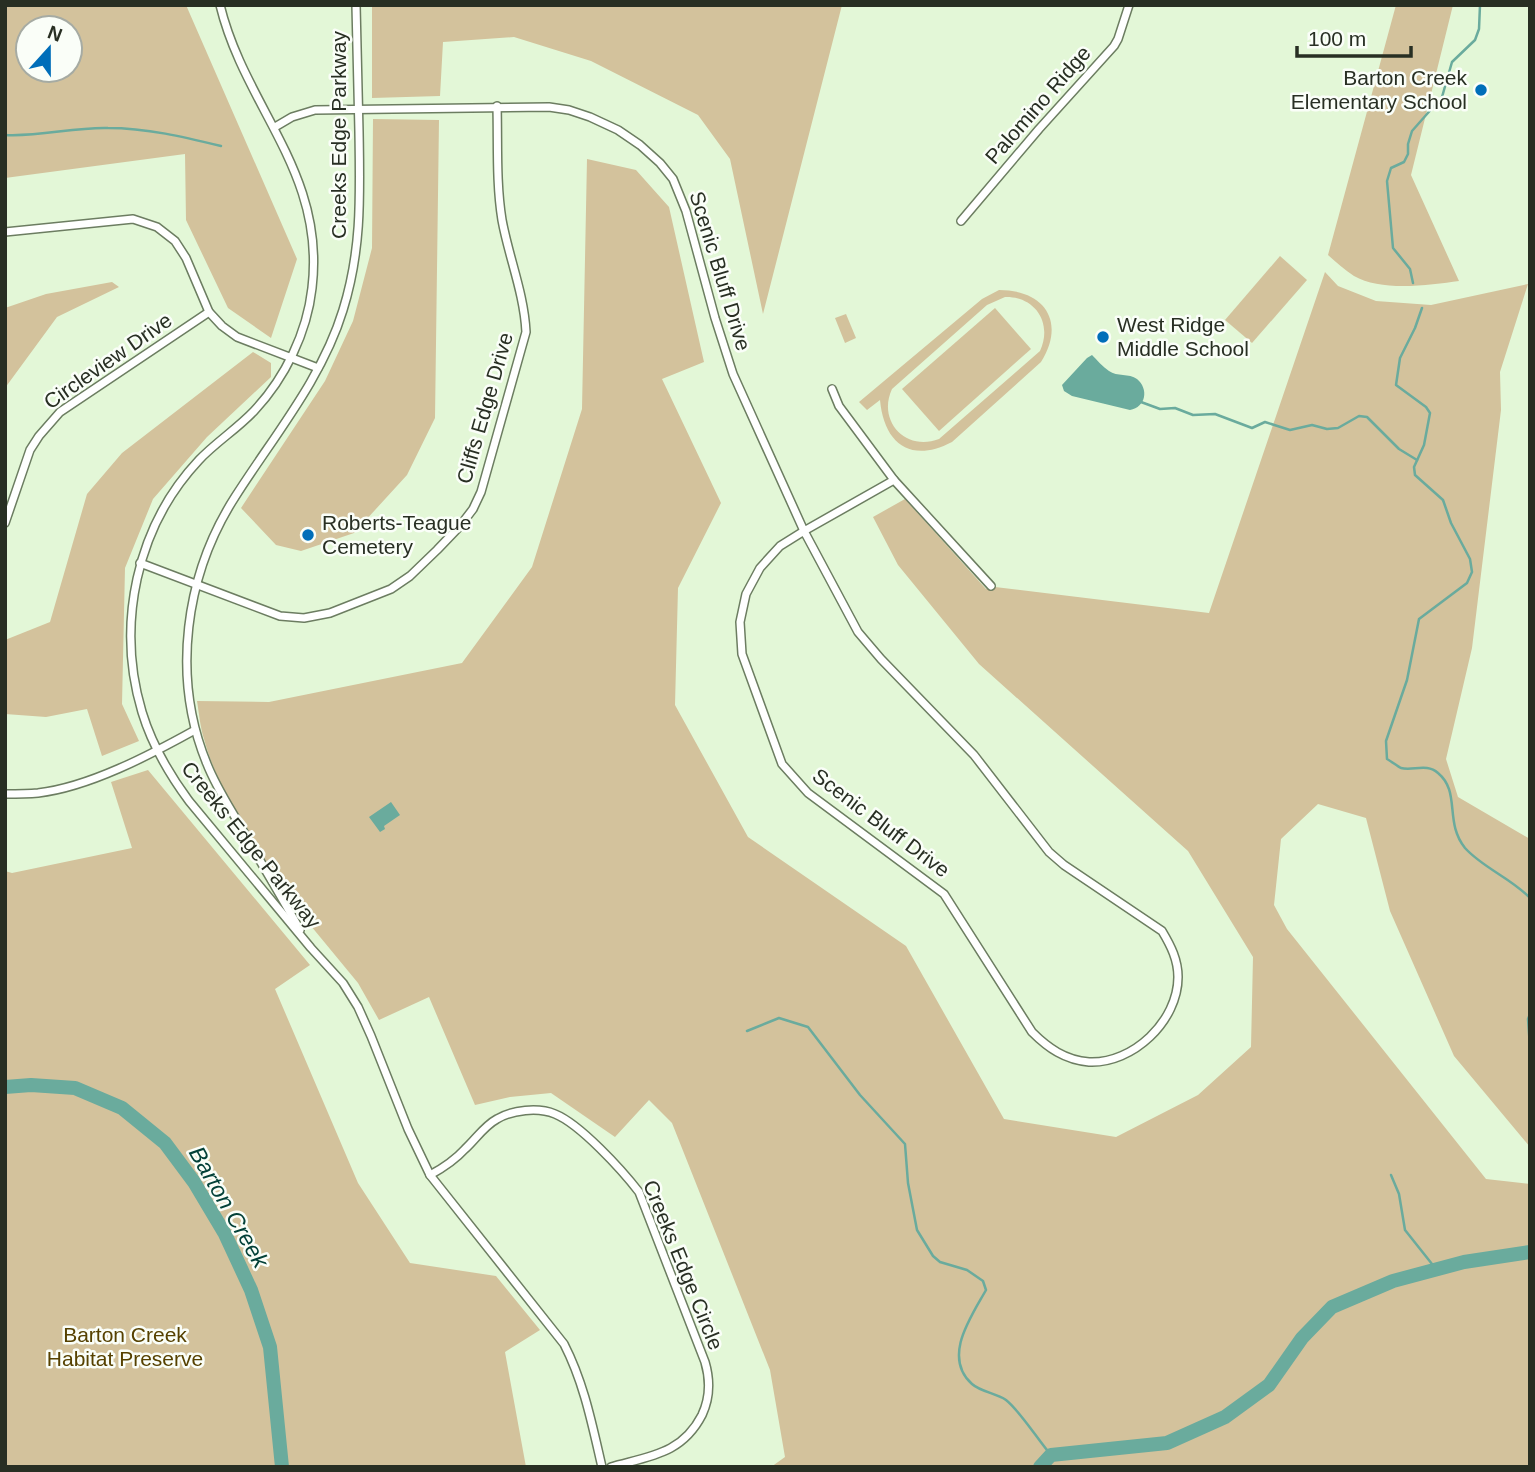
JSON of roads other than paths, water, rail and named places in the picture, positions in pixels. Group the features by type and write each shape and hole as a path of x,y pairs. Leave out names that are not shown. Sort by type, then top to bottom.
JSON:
{"street":[{"name":"Creeks Edge Parkway","path":"220,5 236,57 275,127 302,188 313,239 313,277 308,313 290,357 268,394 253,412 200,459 164,507 150,535 134,591 131,650 134,680 142,714 157,751 189,801 343,983 358,1007 408,1129 430,1175 564,1344 578,1371 602,1467"},
{"name":"Creeks Edge Parkway","path":"312,948 207,765 195,730 187,684 189,617 195,585 218,524 318,368 342,312 358,244 360,207 356,5"},
{"name":"Palomino Ridge","path":"961,221 1114,46 1129,5"},
{"name":"Cliffs Edge Drive","path":"140,563 281,616 304,618 330,613 391,590 410,576 460,526 473,509 481,492 526,331 524,309 502,220 497,106"},
{"name":"Scenic Bluff Drive","path":"275,127 292,117 315,110 549,107 590,117 618,130 660,163 673,179 686,211 733,374 804,531 858,632 974,755 1049,852 1162,931 1172,948 1177,962 1177,993 1164,1021 1139,1045 1115,1057 1089,1062 1065,1057 1047,1046 1032,1032 944,894 808,793 782,764 742,654 740,622 746,594 760,568 780,547 804,531 894,480"},
{"path":"5,232 132,219 157,227 175,241 186,258 209,312 222,326 237,337 318,368"},
{"name":"Circleview Drive","path":"5,523 30,450 38,436 60,412 209,312"},
{"path":"832,389 839,406 894,480 991,586"},
{"path":"5,794 40,793 91,779 157,751 195,730"},
{"name":"Creeks Edge Circle","path":"430,1175 448,1165 497,1118 514,1112 536,1110 555,1114 574,1126 639,1192 705,1362 709,1376 708,1392 705,1409 690,1436 661,1452 611,1467"}],"water":[{"path":"1092,355 1112,373 1130,376 1141,383 1144,397 1140,405 1130,410 1072,396 1064,391 1062,385"},
{"path":"391,802 400,815 380,832 369,817"}],"waterway":[{"path":"1413,283 1410,269 1393,248 1387,181 1391,168 1404,162 1412,131 1442,97 1452,62 1475,40 1479,29 1480,5"},
{"path":"5,135 123,128 221,146"},
{"path":"1422,308 1400,358 1396,385 1430,413 1424,445 1414,467 1415,475 1443,500 1451,523 1470,559 1472,572 1467,583 1419,619 1407,680 1386,741 1387,759 1401,768 1429,768 1438,773 1449,789 1455,828 1465,848 1530,898"},
{"path":"1141,402 1160,409 1175,408 1193,415 1215,414 1252,428 1265,422 1290,430 1312,425 1327,429 1338,428 1359,416 1367,417 1399,449 1417,460"},
{"path":"1530,1014 1530,1047"},
{"path":"747,1031 779,1018 808,1027 860,1095 905,1144 908,1183 917,1230 933,1256 940,1262 967,1270 983,1281 986,1290 962,1337 959,1362 963,1373 976,1387 1006,1400 1051,1455"},
{"name":"Barton Creek","path":"5,1087 31,1085 75,1088 122,1108 165,1143 194,1182 225,1234 251,1290 270,1347 282,1467"},
{"path":"1391,1175 1399,1194 1405,1230 1434,1270"},
{"name":"Barton Creek","path":"1040,1467 1051,1455 1167,1443 1225,1417 1269,1385 1302,1338 1332,1307 1393,1281 1464,1262 1530,1252"}],"place":[{"name":"Barton Creek Elementary School","path":"1481,90"},
{"name":"West Ridge Middle School","path":"1103,337"},
{"name":"Roberts-Teague Cemetery","path":"308,535"}],"park label":[{"name":"Barton Creek Habitat Preserve","path":"125,1347"}]}
